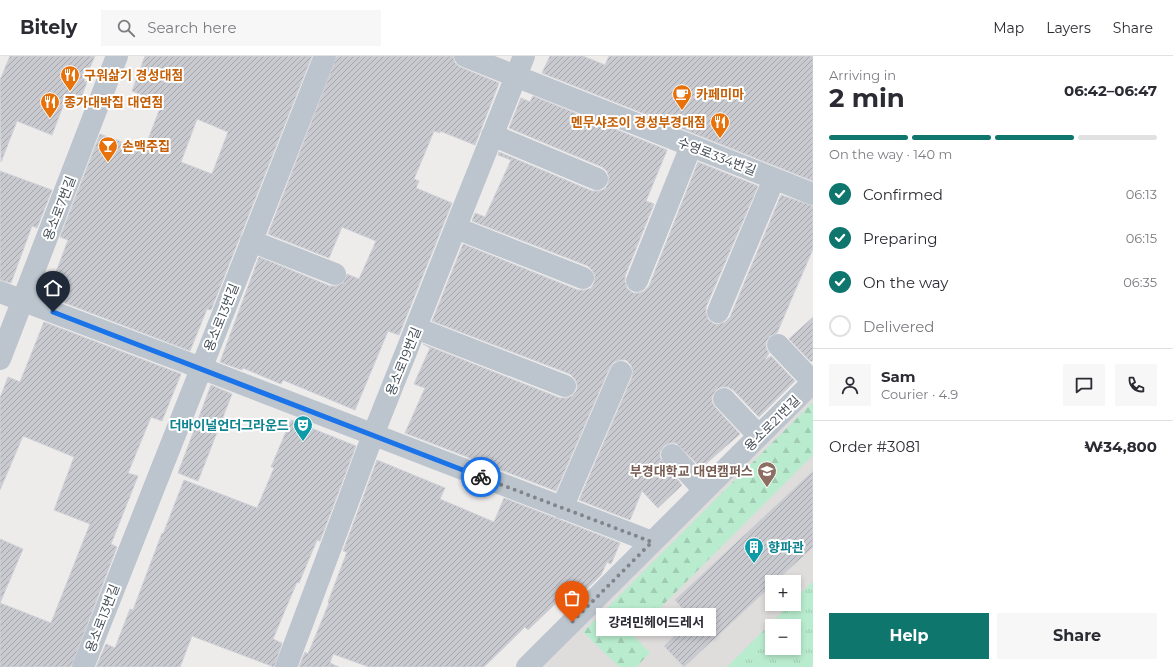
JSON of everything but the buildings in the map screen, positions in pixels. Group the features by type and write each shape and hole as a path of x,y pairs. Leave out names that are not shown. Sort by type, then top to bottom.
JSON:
{"street":[{"name":"용소로7번길","path":"0,359 117,56"},
{"name":"용소로13번길","path":"83,667 325,56"},
{"name":"수영로334번길","path":"465,56 813,194"},
{"name":"용소로19번길","path":"286,667 373,435 524,56"},
{"path":"492,136 597,179"},
{"path":"637,281 691,146"},
{"path":"718,312 774,179"},
{"path":"456,228 583,278"},
{"path":"251,241 335,274"},
{"path":"0,292 652,542"},
{"path":"416,328 565,386"},
{"path":"778,345 813,382"},
{"path":"562,508 621,372"},
{"name":"용소로21번길","path":"527,667 813,382"},
{"path":"724,399 759,436"},
{"path":"672,455 704,490"}],"shaded area":[{"name":"부경대학교 대연캠퍼스","path":"813,394 813,667 543,667"}],"green space":[{"path":"813,402 813,455 633,635 650,653 636,667 619,667 583,632"},
{"path":"813,581 813,665 811,667 727,667 765,629 765,655 801,655 801,619 775,619 783,611 801,611 801,593"}],"way so far":[{"path":"481,477 652,542 572,622"}],"place":[{"name":"구워삶기 경성대점","path":"70,92"},
{"name":"카페미마","path":"682,111"},
{"name":"종가대박집 대연점","path":"50,119"},
{"name":"멘무샤조이 경성부경대점","path":"720,139"},
{"name":"손맥주집","path":"108,163"},
{"name":"더바이널언더그라운드","path":"303,442"},
{"name":"부경대학교 대연캠퍼스","path":"767,488"},
{"name":"향파관","path":"754,564"},
{"name":"강려민헤어드레서","path":"572,622"}],"route":[{"path":"53,312 481,477"}]}
